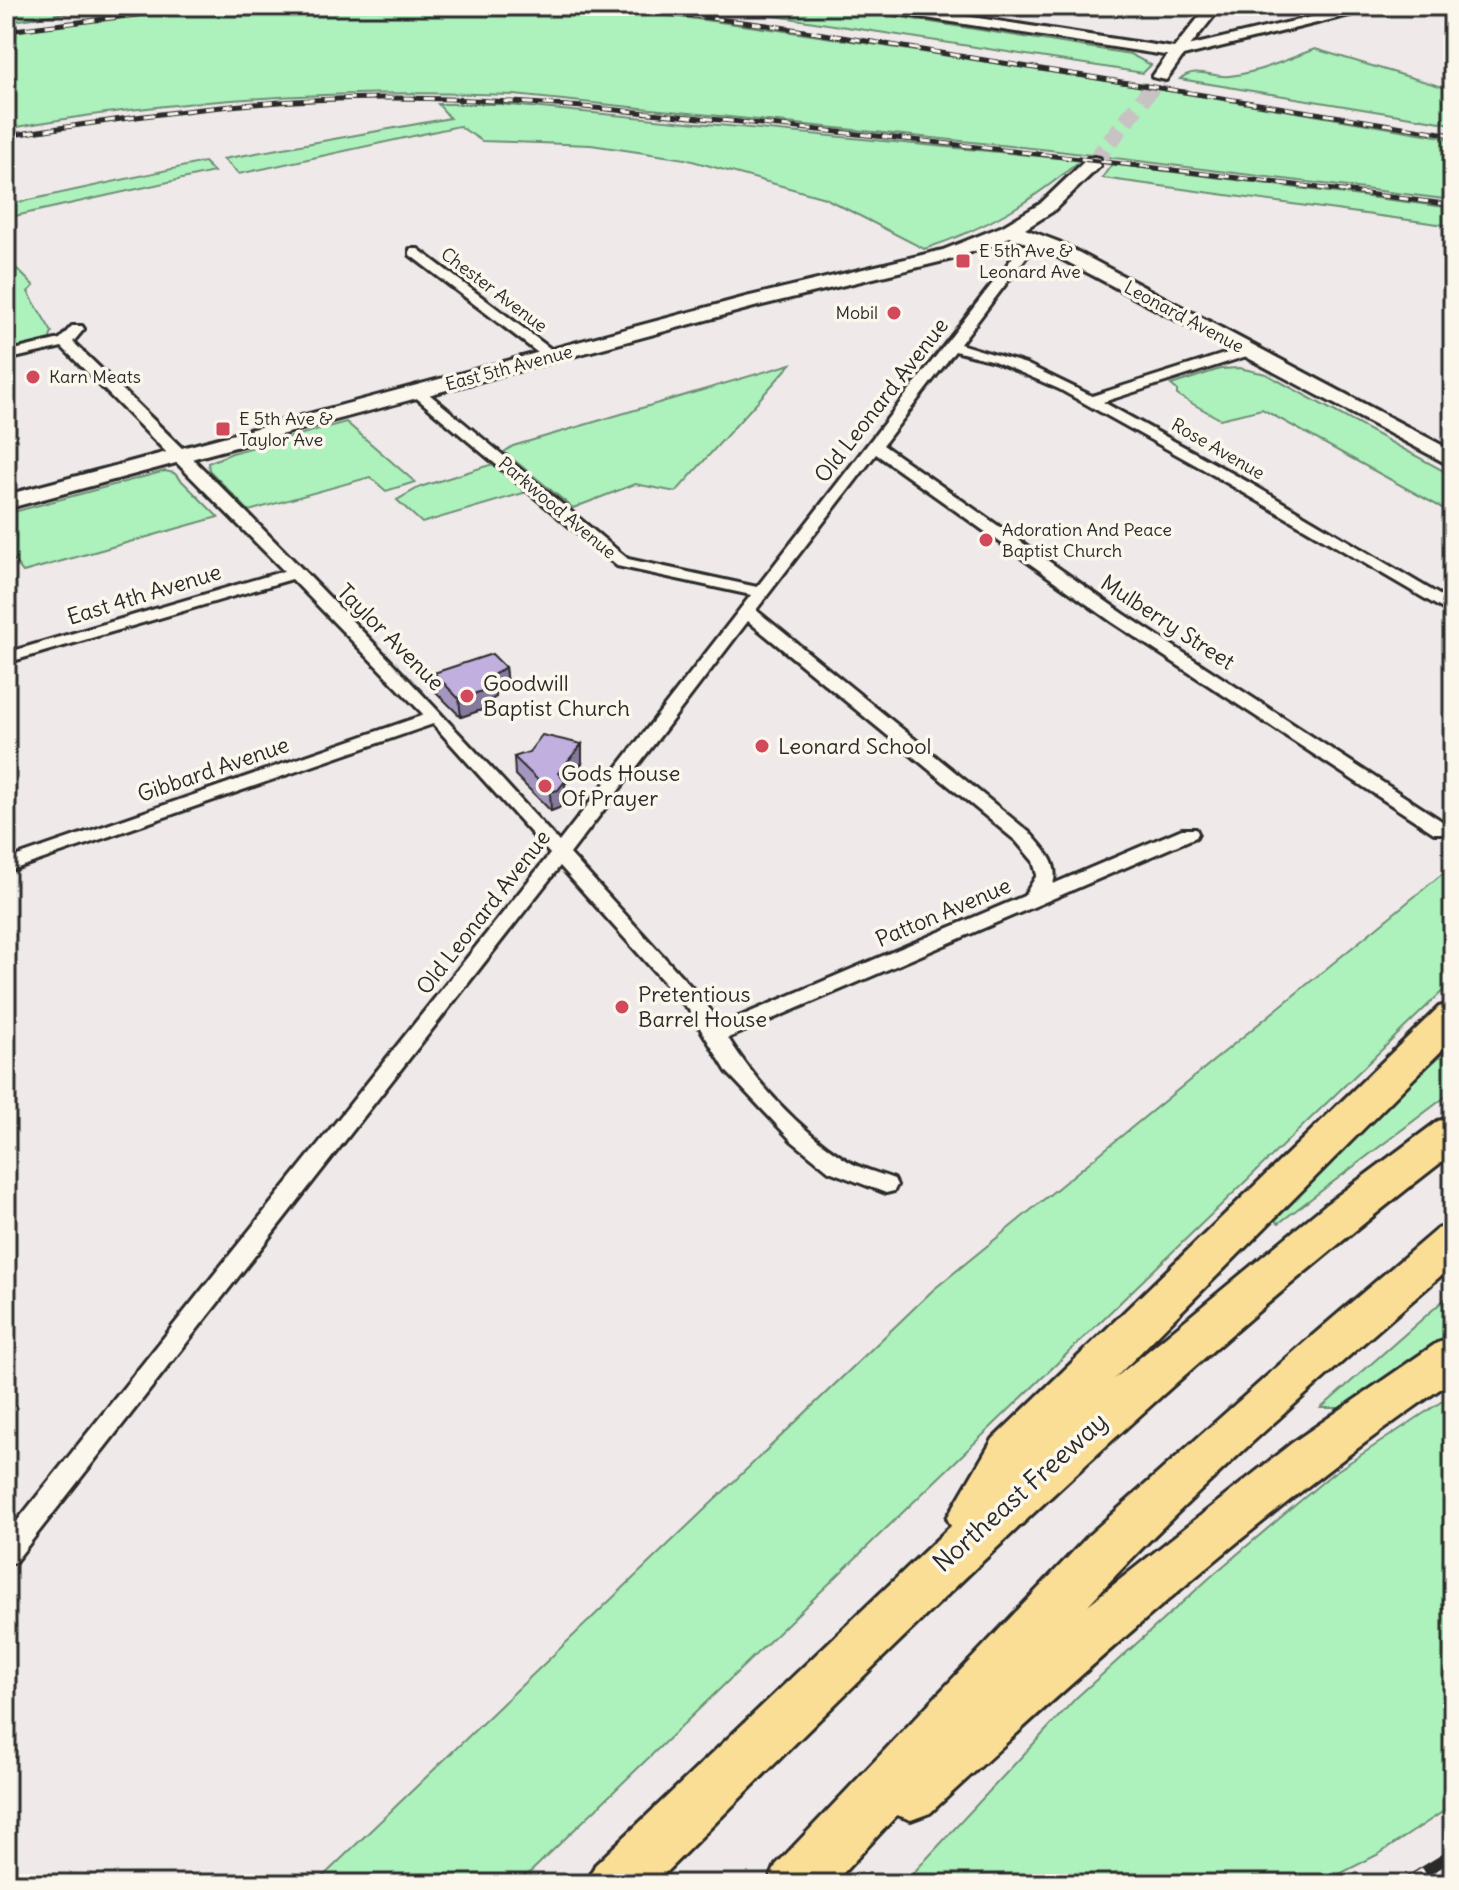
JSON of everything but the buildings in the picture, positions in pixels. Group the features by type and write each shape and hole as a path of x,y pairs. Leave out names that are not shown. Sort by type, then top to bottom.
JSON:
{"highway":[{"path":"951,1554 1010,1453 1453,1016"},
{"name":"Northeast Freeway","path":"615,1884 951,1554 1105,1414 1248,1293 1453,1131"},
{"path":"796,1884 1107,1550 1310,1364 1453,1240"},
{"path":"815,1884 1048,1669 1208,1532 1370,1410 1453,1356"}],"main road":[{"path":"1160,77 1177,53 1378,6"},
{"path":"1010,230 1046,208 1094,162"},
{"name":"Leonard Avenue","path":"1010,230 1052,246 1453,460"},
{"name":"East 5th Avenue","path":"6,502 753,301 901,267 1010,230"}],"street":[{"path":"875,6 1177,53 1215,6"},
{"path":"1438,6 1453,12"},
{"name":"Chester Avenue","path":"414,252 551,356"},
{"name":"Old Leonard Avenue","path":"6,1554 560,854 1021,256"},
{"path":"6,356 65,342 77,329"},
{"name":"Taylor Avenue","path":"65,342 96,369 436,717 697,1006 735,1067 800,1136 837,1165 886,1185"},
{"name":"Rose Avenue","path":"953,347 1006,358 1090,401 1169,443 1453,610"},
{"path":"1090,401 1248,351"},
{"name":"Parkwood Avenue","path":"418,392 623,563 762,593"},
{"name":"Mulberry Street","path":"875,447 1118,618 1441,829"},
{"name":"East 4th Avenue","path":"6,658 294,573"},
{"path":"748,612 1023,837 1042,859 1048,873 1044,888 1031,900"},
{"name":"Gibbard Avenue","path":"6,866 436,717"},
{"name":"Patton Avenue","path":"716,1035 1189,833"}],"green space":[{"path":"112,6 6,22 6,8"},
{"path":"242,6 571,6 773,29 1094,79 1453,139 1453,200 1050,150 514,95 386,93 259,98 132,110 6,129 6,33 104,18"},
{"path":"711,6 831,6 1130,54 1151,65 1143,73"},
{"path":"1315,49 1453,90 1453,124 1180,79 1198,72 1223,76 1251,72"},
{"path":"438,104 499,104 1081,160 1007,213 924,249 825,198 685,159 591,145 482,141 459,126 239,174 223,159 450,118"},
{"path":"204,162 214,172 6,218 6,205"},
{"path":"1112,164 1453,208 1453,226 1102,178"},
{"path":"6,258 34,286 28,292 52,332 49,341 6,351"},
{"path":"791,364 676,492 635,484 573,508 504,452 513,446"},
{"path":"1239,368 1266,374 1453,476 1453,514 1262,409 1220,419 1177,395 1177,390 1171,385 1220,369"},
{"path":"346,422 415,482 386,491 370,477 249,511 209,470 208,463 232,453"},
{"path":"496,463 530,491 422,523 397,500 420,487"},
{"path":"165,471 174,473 218,517 23,572 6,550 6,514"},
{"path":"1453,865 1453,981 518,1884 315,1884 933,1290"},
{"path":"1453,1044 1453,1091 1279,1223 1268,1215"},
{"path":"1453,1292 1453,1338 1343,1408 1321,1408"},
{"path":"1453,1394 1453,1805 1379,1854 1320,1884 903,1884 1076,1698 1215,1573 1332,1474"}],"tunnel":[{"path":"1094,162 1160,77"}],"railway":[{"path":"6,31 209,6"},
{"path":"613,6 767,25 1453,135"},
{"path":"6,136 147,116 289,101 384,98 488,101 644,112 881,136 1453,205"},
{"path":"1404,1884 1453,1854"}],"place":[{"name":"E 5th Ave & Leonard Ave","path":"963,261"},
{"name":"Mobil","path":"894,313"},
{"name":"Karn Meats","path":"33,377"},
{"name":"E 5th Ave & Taylor Ave","path":"223,429"},
{"name":"Adoration And Peace Baptist Church","path":"986,540"},
{"name":"Goodwill Baptist Church","path":"467,696"},
{"name":"Leonard School","path":"762,746"},
{"name":"Gods House Of Prayer","path":"545,786"},
{"name":"Pretentious Barrel House","path":"622,1007"}]}
